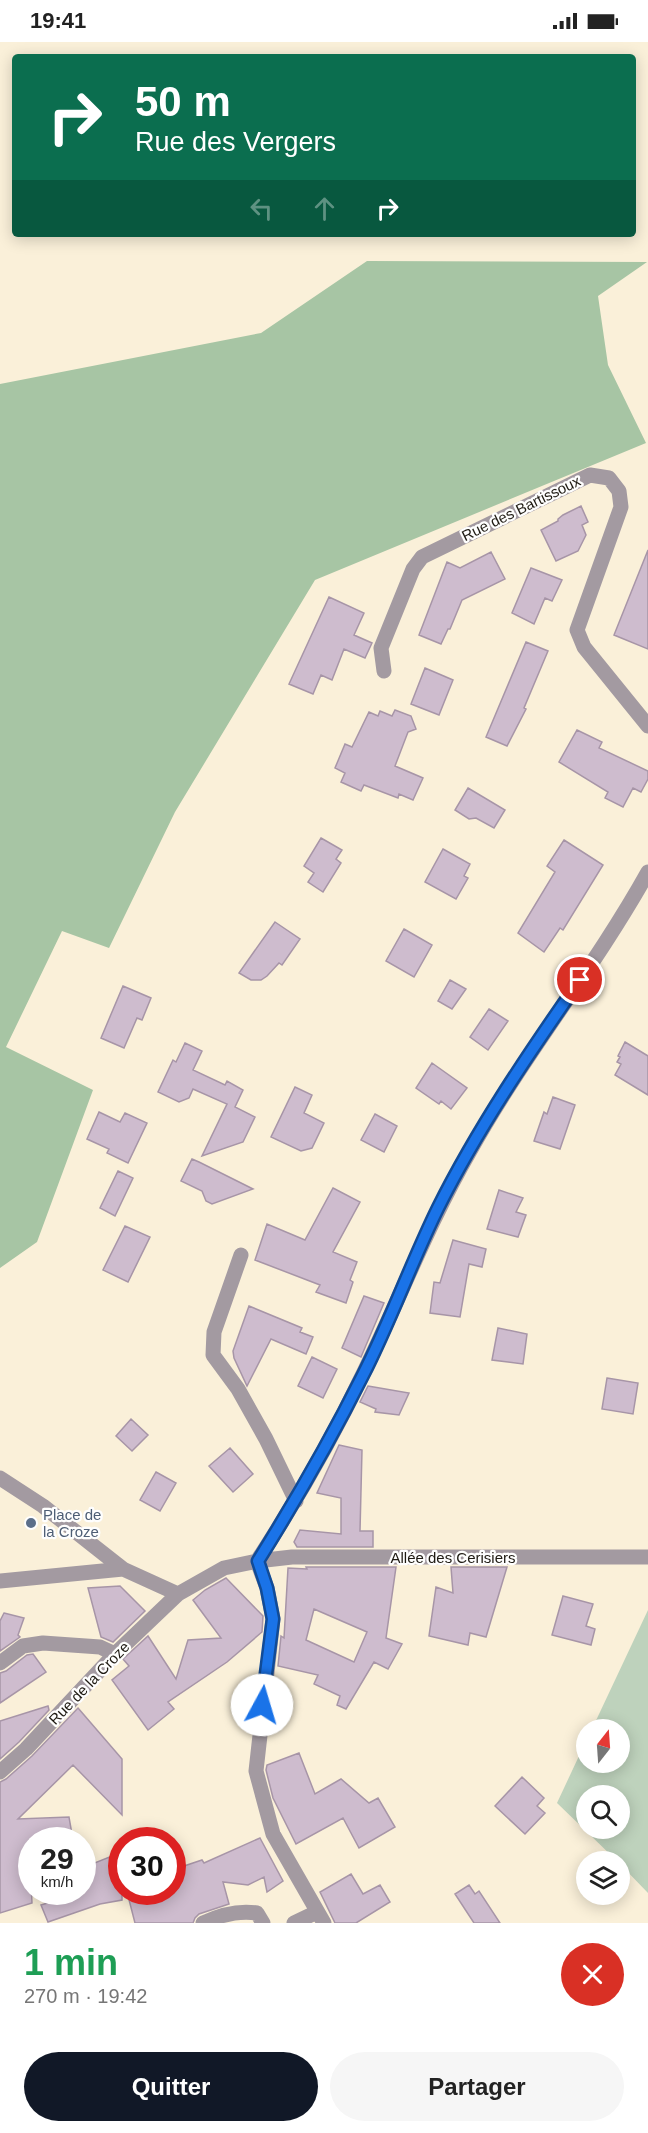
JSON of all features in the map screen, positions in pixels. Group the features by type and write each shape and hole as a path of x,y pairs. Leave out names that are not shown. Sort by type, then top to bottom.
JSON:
{"street":[{"name":"Rue des Bartissoux","path":"384,671 381,648 413,569 422,557 590,475 609,478 620,491 621,507 577,630 584,647 648,726"},
{"path":"0,1478 43,1506 123,1569 178,1594 224,1568 258,1561 296,1501 364,1373 438,1208 470,1149 530,1052 620,922 648,872"},
{"path":"241,1255 214,1332 213,1355 238,1389 266,1439 296,1501"},
{"name":"Allée des Cerisiers","path":"258,1561 292,1557 648,1557"},
{"path":"258,1561 267,1588 273,1619 256,1771 273,1834 320,1917 294,1923"},
{"path":"0,1581 123,1569"},
{"name":"Rue de la Croze","path":"0,1772 26,1749 115,1654 178,1594"},
{"path":"0,1663 23,1646 43,1643 100,1647 115,1654"},
{"path":"203,1923 220,1915 247,1911 257,1913 263,1923"}],"green space":[{"path":"367,261 647,262 598,296 608,365 646,443 315,580 175,812 109,948 62,931 6,1047 93,1090 37,1242 0,1268 0,384 261,333"},
{"path":"648,1610 648,1893 630,1874 630,1851 607,1851 594,1839 630,1839 630,1785 576,1785 576,1821 557,1803 576,1762 576,1773 630,1773 630,1719 597,1719"}],"building":[{"path":"581,506 588,522 582,525 586,535 578,551 556,561 541,530"},
{"path":"648,550 648,649 614,635"},
{"path":"491,552 505,579 462,600 441,644 419,635 447,562 460,568"},
{"path":"531,568 562,580 552,601 545,598 534,624 512,613"},
{"path":"329,597 364,613 354,635 372,643 365,658 344,649 332,680 321,675 313,694 289,684"},
{"path":"526,642 548,651 524,708 526,709 507,746 486,737"},
{"path":"425,668 453,680 439,715 411,704"},
{"path":"395,710 411,716 416,729 408,732 395,766 423,778 413,800 399,794 398,798 364,785 361,791 341,782 345,773 335,768 345,744 352,747 369,712 378,716 380,711 392,716"},
{"path":"577,730 602,742 599,748 648,771 648,779 641,792 633,788 623,807 605,798 608,792 559,762"},
{"path":"468,788 505,810 494,828 476,818 469,819 455,810"},
{"path":"321,838 342,850 336,859 341,863 323,892 308,882 314,873 304,866"},
{"path":"564,840 603,865 563,930 560,928 544,952 518,933 555,872 547,866"},
{"path":"443,849 470,864 464,876 468,878 456,899 425,882"},
{"path":"275,922 300,939 282,965 279,963 261,980 251,980 239,973"},
{"path":"404,929 432,945 414,977 386,961"},
{"path":"450,980 466,989 452,1009 438,1001"},
{"path":"123,986 151,998 142,1020 137,1018 124,1048 101,1038"},
{"path":"489,1009 508,1021 488,1050 470,1037"},
{"path":"625,1042 648,1056 648,1095 615,1075 621,1064 617,1062 620,1057 618,1056"},
{"path":"185,1043 202,1051 193,1070 225,1085 227,1081 243,1090 235,1107 255,1117 243,1142 202,1156 227,1104 193,1089 189,1098 179,1102 158,1092 173,1060 176,1062"},
{"path":"432,1063 467,1088 451,1109 441,1101 439,1104 416,1088"},
{"path":"295,1087 312,1095 304,1113 324,1123 312,1148 301,1151 271,1137"},
{"path":"553,1097 575,1105 560,1149 534,1141 544,1112 547,1114"},
{"path":"99,1112 120,1122 125,1113 147,1123 128,1163 107,1153 109,1149 87,1139"},
{"path":"375,1114 397,1126 384,1152 361,1140"},
{"path":"192,1159 253,1189 212,1204 206,1201 202,1191 181,1181"},
{"path":"118,1171 133,1178 115,1216 100,1208"},
{"path":"333,1188 360,1202 333,1252 357,1262 350,1280 353,1282 346,1303 316,1292 320,1285 255,1260 267,1224 305,1240"},
{"path":"499,1190 523,1198 516,1212 526,1215 518,1237 487,1229"},
{"path":"125,1226 150,1237 128,1282 103,1270"},
{"path":"453,1240 486,1249 482,1267 469,1264 460,1317 430,1313 434,1282 440,1283"},
{"path":"364,1296 384,1303 361,1357 342,1348"},
{"path":"249,1306 302,1328 300,1332 313,1337 306,1354 271,1339 247,1386 233,1351"},
{"path":"498,1328 527,1334 523,1364 492,1360"},
{"path":"312,1357 337,1369 323,1398 298,1386"},
{"path":"607,1378 638,1383 633,1414 602,1409"},
{"path":"368,1386 409,1393 399,1415 375,1412 376,1409 360,1402"},
{"path":"131,1419 148,1435 132,1451 116,1436"},
{"path":"339,1445 362,1450 360,1531 373,1531 373,1547 297,1547 294,1542 300,1530 341,1534 341,1498 317,1493"},
{"path":"230,1448 253,1474 233,1492 209,1466"},
{"path":"156,1472 176,1483 160,1511 140,1500"},
{"path":"306,1567 396,1567 386,1638 402,1644 388,1669 374,1662 346,1709 337,1705 340,1696 314,1684 318,1675 278,1666 281,1636 284,1638 288,1568 307,1569","holes":["314,1609 367,1632 354,1662 306,1640"]},
{"path":"451,1567 507,1567 486,1637 470,1633 468,1645 429,1636 436,1587 453,1593"},
{"path":"226,1578 263,1616 262,1632 227,1662 168,1702 174,1709 148,1730 112,1680 129,1666 123,1659 148,1636 176,1679 188,1640 221,1638 193,1600"},
{"path":"120,1586 145,1611 113,1642 101,1637 88,1588"},
{"path":"563,1596 593,1604 586,1626 595,1629 591,1645 552,1635"},
{"path":"4,1613 24,1618 18,1635 20,1637 0,1651 0,1621"},
{"path":"33,1654 46,1672 0,1703 0,1673 27,1655"},
{"path":"48,1706 49,1710 0,1759 0,1721"},
{"path":"78,1708 122,1759 122,1815 73,1765 18,1819 69,1817 71,1827 18,1827 18,1905 26,1905 0,1913 0,1782 32,1756"},
{"path":"299,1753 315,1794 341,1779 369,1803 378,1798 395,1827 359,1848 343,1818 296,1844 273,1798 266,1770 267,1765"},
{"path":"522,1777 544,1798 537,1806 545,1813 525,1834 495,1806"},
{"path":"260,1838 283,1881 267,1892 264,1877 248,1885 223,1882 229,1904 199,1914 193,1923 135,1923 130,1905 186,1905 186,1865 202,1860 204,1863"},
{"path":"108,1858 108,1903 48,1922 41,1905 96,1905 96,1862"},
{"path":"351,1874 363,1894 380,1885 390,1902 356,1923 335,1923 320,1892"},
{"path":"469,1885 475,1894 479,1891 500,1923 474,1923 455,1894"}],"place":[{"name":"Place de la Croze","path":"31,1523"}],"route":[{"path":"262,1705 273,1619 267,1588 258,1561 296,1501 364,1373 438,1208 470,1149 530,1052 580,980"}]}
